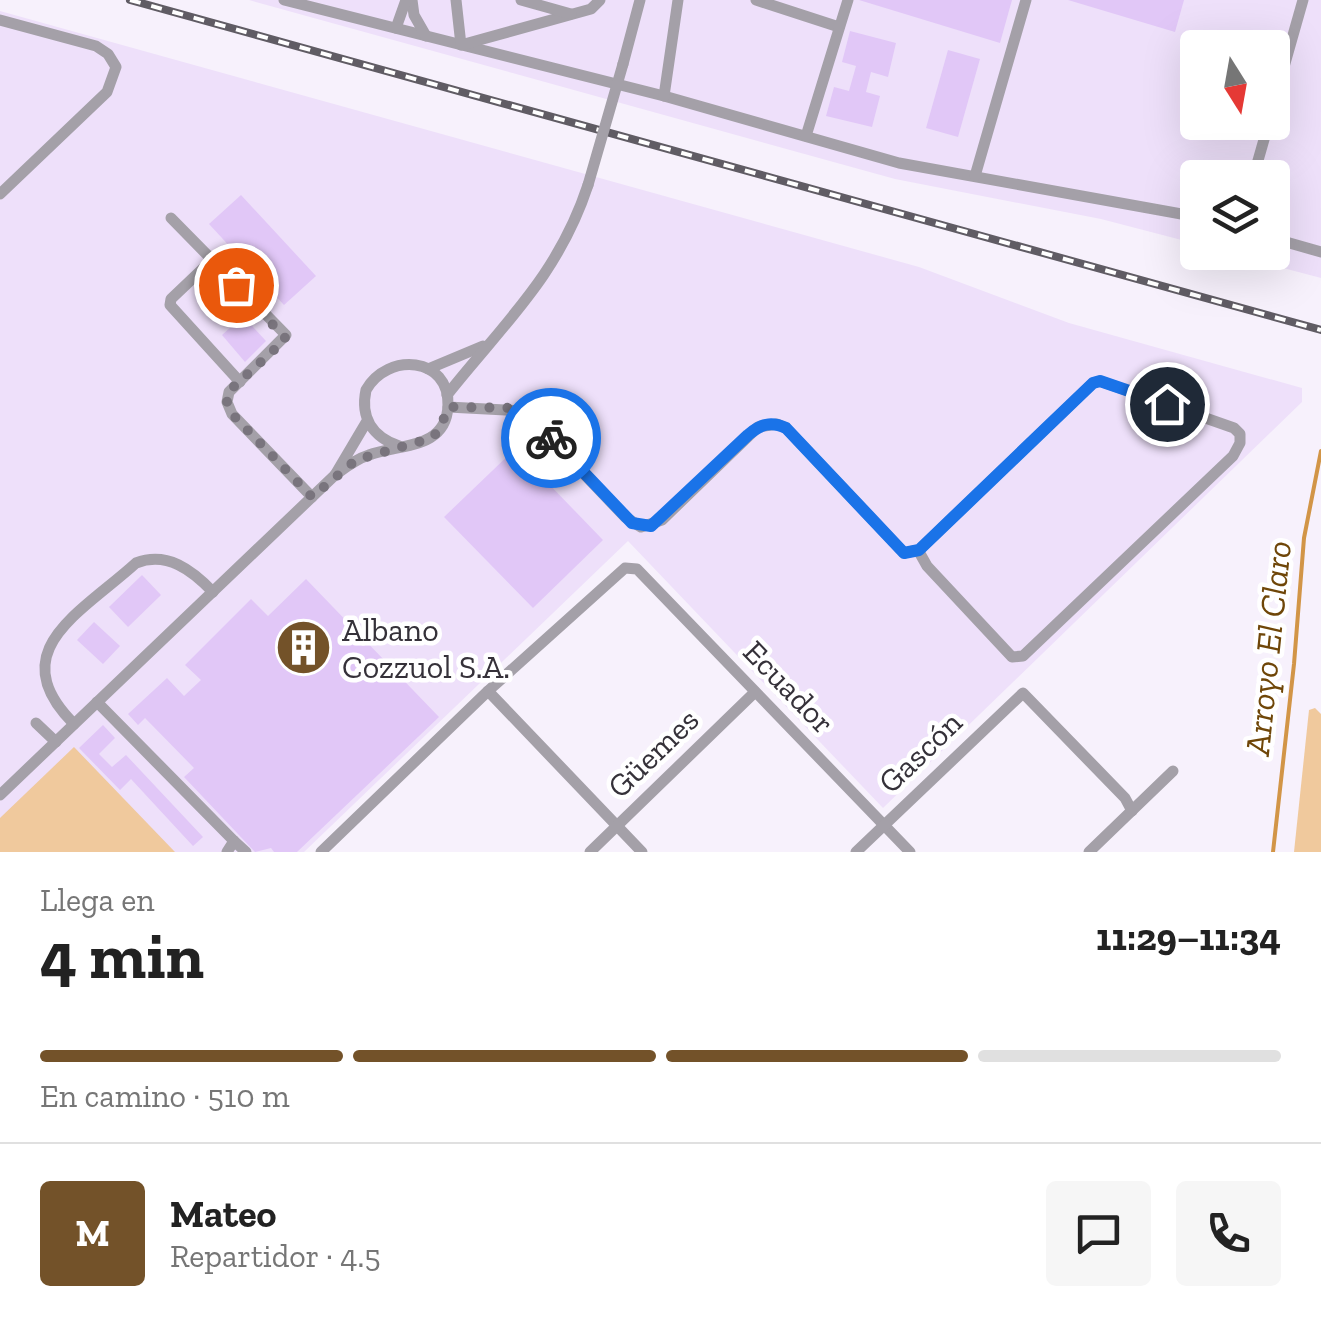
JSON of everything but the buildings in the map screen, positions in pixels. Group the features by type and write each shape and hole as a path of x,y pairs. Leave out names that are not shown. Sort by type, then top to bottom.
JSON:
{"street":[{"path":"284,0 664,96 898,163 1180,215"},
{"path":"396,28 409,0"},
{"path":"409,0 426,36"},
{"path":"456,0 461,44"},
{"path":"520,0 571,14"},
{"path":"461,44 591,9 600,0"},
{"path":"0,795 335,475 356,460 399,446 422,444 440,429 448,401 487,344 548,272 570,232 588,185 640,0"},
{"path":"664,96 678,0"},
{"path":"756,0 840,27"},
{"path":"806,136 848,0"},
{"path":"976,176 1026,0"},
{"path":"1290,46 1303,0"},
{"path":"0,20 96,46 108,54 116,68 107,92 0,194"},
{"path":"170,218 286,335 228,392 227,402 232,414 312,497"},
{"path":"1290,243 1321,252"},
{"path":"212,260 171,298 170,305 240,382"},
{"path":"428,368 487,344"},
{"path":"399,446 374,433 367,421 364,400 378,373 408,362 428,368 444,385 448,401"},
{"path":"448,401 524,411 626,517 641,527 662,520 758,427 776,424 786,428 904,553 918,550 1093,383 1117,387 1234,428 1240,434 1233,456 1023,656 1012,657 927,566 918,550"},
{"path":"335,475 367,421"},
{"path":"74,724 48,694 42,676 46,652 66,626 136,563 146,559 188,568 212,592"},
{"name":"Ecuador","path":"488,692 624,568 637,569 910,852"},
{"path":"321,852 488,692 642,852"},
{"name":"Güemes","path":"590,852 754,692"},
{"name":"Gascón","path":"856,852 1024,693 1125,798 1132,811"},
{"path":"97,702 231,847 246,852"},
{"path":"36,722 56,742"},
{"path":"1089,852 1173,771"},
{"path":"332,842 342,852"}],"shaded area":[{"path":"249,0 1321,0 1321,278 1290,270 1290,160 1180,160 1180,240 1101,219 895,179"},
{"path":"0,11 919,267 1069,323 1302,388 1302,402 883,808 628,541 304,852 0,852"},
{"path":"1315,708 1321,714 1321,852 1294,852 1309,710"},
{"path":"74,747 175,852 0,852 0,818"}],"waterway":[{"name":"Arroyo El Claro","path":"1273,852 1304,538 1321,451"}],"railway":[{"path":"130,0 1321,330"}],"way so far":[{"path":"236,285 286,339 228,392 227,402 232,414 312,497 356,460 432,438 446,418 448,407 517,408 551,438"}],"place":[{"name":"Albano Cozzuol S.A.","path":"303,648"}],"route":[{"path":"551,438 632,523 641,527 662,520 758,427 776,424 786,428 904,553 919,550 1093,383 1100,381 1167,404"}]}
